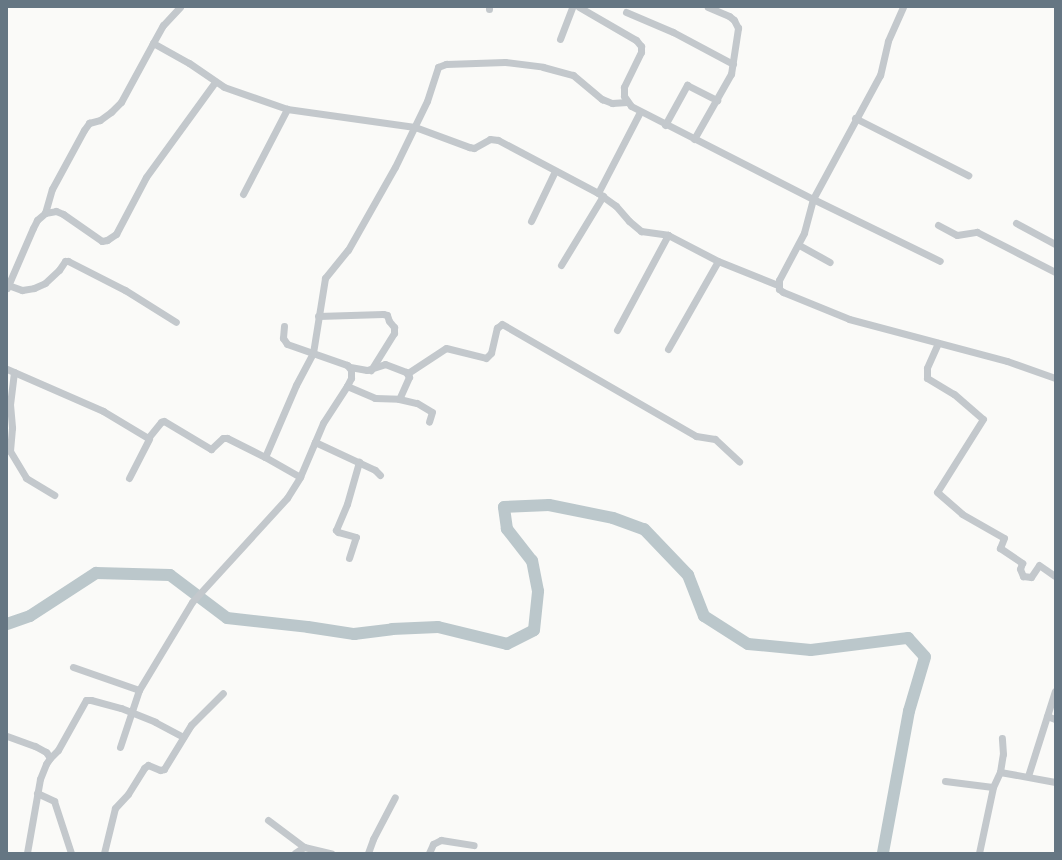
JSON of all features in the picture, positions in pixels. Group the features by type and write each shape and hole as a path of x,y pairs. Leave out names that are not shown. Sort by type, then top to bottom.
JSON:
{"street":[{"path":"45,213 52,189 84,130 89,124 105,116 121,102 163,25 180,7"},
{"path":"560,39 572,7"},
{"path":"579,7 636,40 640,46 641,52 624,87 624,96 627,102 640,112 940,261"},
{"path":"694,139 729,78 733,64 737,25 729,16 708,7"},
{"path":"778,285 782,274 799,245 809,221 813,199 855,118 880,75 888,41 903,7"},
{"path":"626,12 673,32 733,64"},
{"path":"153,43 189,63 216,82 234,92 287,109 415,127 474,148 486,140 494,138 601,195 616,206 635,227 641,231 668,235 718,261 778,285 783,292 849,319 1007,362 1055,378"},
{"path":"265,457 296,385 313,353 325,278 348,250 415,127 427,101 436,69 446,64 505,62 566,72 577,78 602,99 612,103 627,102"},
{"path":"176,322 125,290 68,261 65,261 45,283 34,288 22,290 7,287 37,220 45,213 56,211 102,240 112,238 120,227 146,176 216,82"},
{"path":"665,125 687,85 716,100"},
{"path":"243,194 287,109"},
{"path":"561,265 601,195 640,112"},
{"path":"855,118 968,175"},
{"path":"531,221 555,171"},
{"path":"1016,223 1055,244"},
{"path":"938,225 957,234 977,232 1055,272"},
{"path":"617,330 668,235"},
{"path":"799,245 830,262"},
{"path":"668,349 718,261"},
{"path":"318,316 383,314 387,316 388,321 394,326 394,333 371,370"},
{"path":"408,373 446,348 486,358 491,353 497,328 502,324 696,436 716,439 739,461"},
{"path":"284,326 284,341 313,353 350,367 371,370 379,365 385,364 408,373"},
{"path":"938,343 927,368 927,378 954,394 983,418 937,492 962,514 1004,538 1000,548 1022,562 1020,569 1023,576 1030,577 1039,566 1055,576"},
{"path":"120,747 139,690 192,602 284,501 300,477 323,423 352,378 350,367"},
{"path":"54,495 26,478 10,451 12,428 10,404 11,370 103,411 149,438"},
{"path":"399,399 408,379 408,373"},
{"path":"347,386 375,398 399,399 417,403 431,411 432,414 429,422"},
{"path":"129,478 149,438 161,422 164,421 211,449 225,438 265,457 300,477"},
{"path":"315,442 375,470 380,475"},
{"path":"349,558 356,537 338,532 336,530 347,504 359,462"},
{"path":"73,667 139,690"},
{"path":"1028,776 1055,691"},
{"path":"104,853 116,807 128,794 145,767 148,765 160,770 164,769 183,737 196,720 223,693"},
{"path":"27,853 41,775 50,758 58,750 86,700 91,700 132,713 183,737"},
{"path":"1046,716 1055,719"},
{"path":"7,736 35,746 46,752 50,758"},
{"path":"979,853 993,787 1000,772 1003,754 1002,738"},
{"path":"1000,772 1055,782"},
{"path":"945,781 993,787"},
{"path":"37,793 54,801 71,853"},
{"path":"368,853 373,839 395,797"},
{"path":"268,820 304,847 331,853"},
{"path":"428,853 433,844 441,840 474,845"},
{"path":"295,853 304,847"}],"waterway":[{"path":"7,624 30,616 96,573 170,575 227,618 354,634 392,629 438,627 507,644 534,630 538,591 532,561 507,529 504,507 549,505 613,518 644,529 688,575 704,616 748,644 811,650 908,638 925,657 909,711 883,853"}]}
